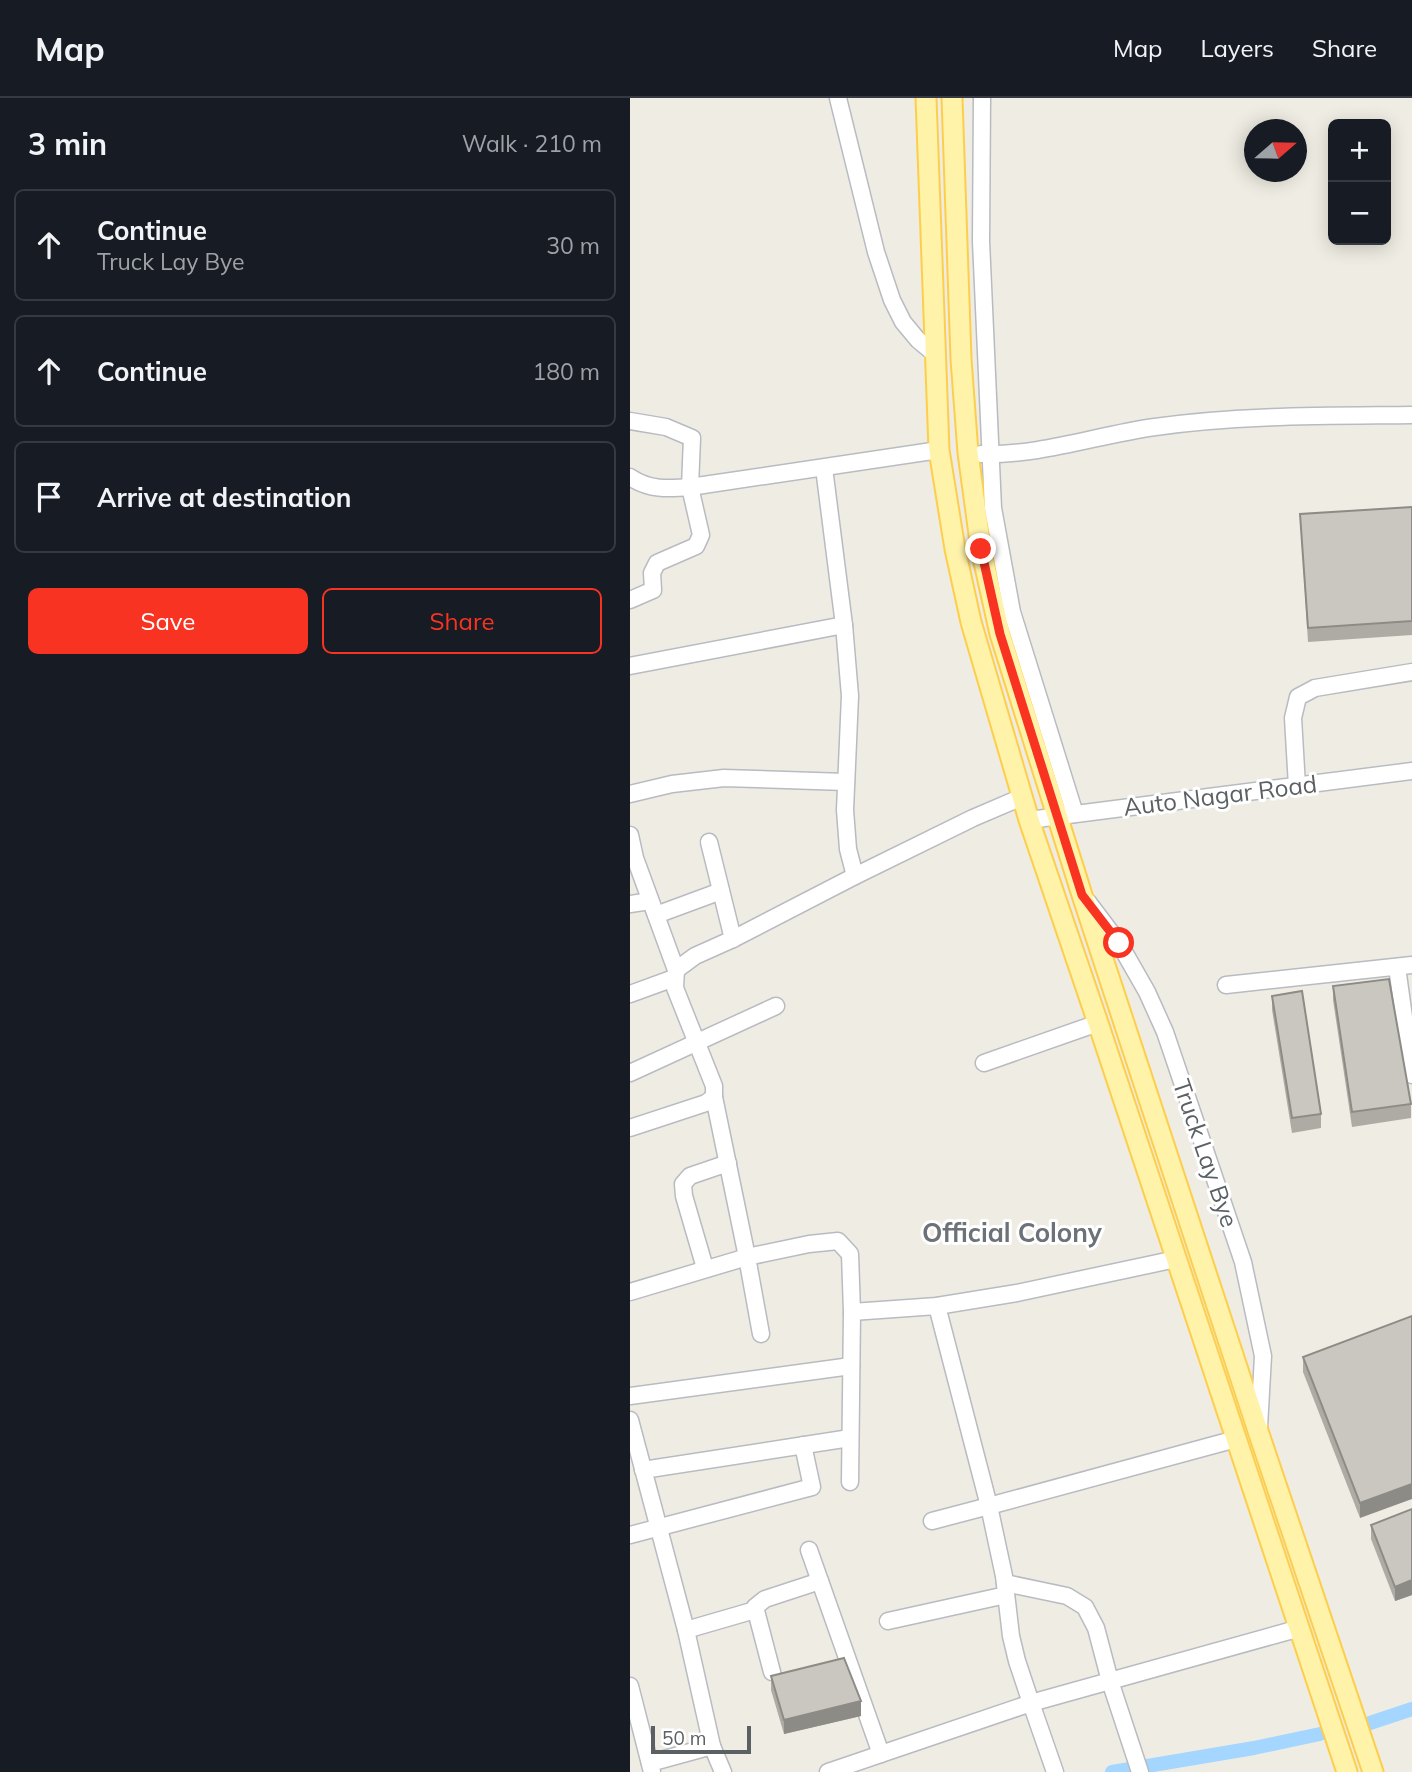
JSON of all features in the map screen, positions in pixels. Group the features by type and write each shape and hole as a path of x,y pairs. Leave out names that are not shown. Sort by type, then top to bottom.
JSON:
{"main road":[{"path":"926,98 939,450 955,549 971,622 1029,820 1347,1772"},
{"path":"952,98 961,359 968,453 981,549 1000,634 1067,815 1082,895 1373,1772"}],"street":[{"path":"838,98 876,252 892,300 903,322 918,340 935,354"},
{"path":"982,98 981,241 993,508 1012,612 1067,815"},
{"path":"968,453 1037,450 1178,424 1285,417 1412,415"},
{"path":"630,421 666,428 692,438 690,487 701,530 700,541 690,549 657,563 652,573 653,590 630,600"},
{"path":"634,483 669,488 690,487 939,450"},
{"path":"824,468 850,696 846,829 855,876"},
{"path":"630,666 844,625"},
{"path":"1297,786 1293,718 1298,697 1315,688 1412,672"},
{"name":"Auto Nagar Road","path":"1029,820 1412,771"},
{"path":"630,794 672,784 724,778 846,782"},
{"path":"630,995 675,974 695,956 972,818 1022,797"},
{"path":"630,835 635,858 675,974 675,989 714,1087 761,1334"},
{"path":"709,842 733,939"},
{"path":"630,904 653,908 721,891"},
{"name":"Truck Lay Bye","path":"1082,895 1119,943 1147,992 1165,1032 1243,1262 1263,1356 1259,1434"},
{"path":"1226,985 1404,966 1412,1075"},
{"path":"630,1073 776,1006"},
{"path":"984,1063 1098,1023"},
{"path":"630,1128 706,1103 714,1097"},
{"path":"705,1268 683,1184 690,1176 728,1163"},
{"path":"630,1292 747,1257 838,1241 850,1254 850,1482"},
{"path":"852,1312 937,1306 1017,1293 1176,1259"},
{"path":"937,1306 989,1506 1017,1661 1055,1772"},
{"path":"630,1396 851,1366"},
{"path":"630,1420 686,1630 712,1746 723,1772"},
{"path":"643,1470 850,1438"},
{"path":"932,1521 1236,1439"},
{"path":"630,1535 812,1487 803,1446"},
{"path":"809,1550 881,1754"},
{"path":"772,1672 755,1610 757,1604 821,1581"},
{"path":"888,1621 1006,1589 1067,1596 1085,1607 1096,1628 1140,1772"},
{"path":"686,1630 755,1610"},
{"path":"828,1772 1031,1703 1300,1628"},
{"path":"630,1686 651,1768 712,1746"}],"building":[{"path":"1412,507 1412,621 1308,628 1300,514"},
{"path":"1389,979 1411,1104 1352,1112 1333,986"},
{"path":"1302,991 1321,1114 1292,1118 1272,996"},
{"path":"1412,1316 1412,1484 1360,1503 1303,1357"},
{"path":"1412,1509 1412,1580 1395,1587 1371,1525"},
{"path":"844,1658 861,1701 784,1720 771,1676"}],"waterway":[{"path":"1370,1723 1412,1709"},
{"path":"1112,1772 1320,1734"}],"district":[{"name":"Official Colony","path":"1012,1232"}],"route":[{"path":"981,549 1000,634 1082,895 1119,943"}]}
